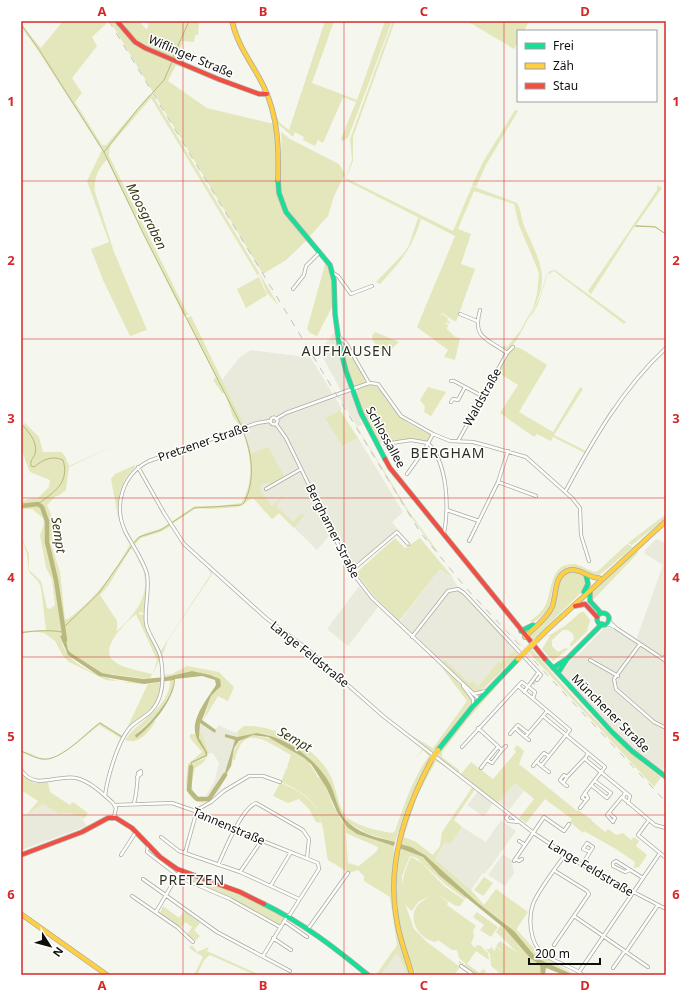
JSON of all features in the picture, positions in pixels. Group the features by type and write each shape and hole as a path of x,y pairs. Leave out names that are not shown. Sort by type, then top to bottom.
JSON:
{"main road":[{"name":"Wiflinger Straße","path":"117,21 130,37 141,46 204,74 259,94 267,94"},
{"name":"Schlossallee","path":"232,21 239,42 267,94 280,142 278,185 281,203 286,212 320,251 328,262 333,273 338,336 352,390 366,425 390,468 484,583 521,631"},
{"path":"546,631 632,550 666,521"},
{"path":"412,975 396,913 394,887 395,865 401,831 412,797 438,750 486,691 584,592 625,557"},
{"path":"525,637 552,608 557,583 562,575 572,570 578,570 594,579 600,578"},
{"path":"584,592 588,584 586,575"},
{"path":"591,590 589,600 602,620"},
{"path":"572,608 580,604 585,604 602,620"},
{"path":"553,668 567,659 593,632 602,620"},
{"path":"521,631 538,623"},
{"name":"Münchener Straße","path":"521,631 594,714 632,751 666,777"},
{"path":"559,675 567,659"},
{"path":"21,855 114,817 136,831 160,857 179,873 240,892 289,915 368,975"},
{"path":"21,914 107,975"},
{"path":"407,957 415,975"}],"street":[{"path":"293,289 304,275 306,266 320,251"},
{"name":"Schlossallee","path":"333,273 338,276 352,294 372,286"},
{"path":"480,310 477,320 477,326 480,334 507,353"},
{"path":"460,314 477,320"},
{"path":"338,336 346,343 369,383 374,383 381,387 392,405 404,419 450,441 473,442 508,451 526,458 565,492 580,508 581,535 589,561"},
{"name":"Waldstraße","path":"458,441 482,396 512,347"},
{"path":"565,492 623,394 642,371 666,348"},
{"path":"451,381 454,381 482,396"},
{"name":"Pretzener Straße","path":"138,467 149,461 192,445 257,423 270,421 272,418 276,419 286,413 369,383"},
{"path":"451,402 453,399 458,400 465,387"},
{"path":"270,421 272,424 276,424 276,419"},
{"name":"Berghamer Straße","path":"276,424 280,427 351,571 372,598 479,699"},
{"path":"407,474 433,434"},
{"path":"385,444 411,440 428,443 436,452 446,490 447,510 444,535"},
{"path":"469,541 498,482 508,451"},
{"path":"105,796 113,765 123,738 129,729 156,705 160,696 162,683 160,656 146,622 148,591 147,575 126,531 120,510 121,494 125,483 138,467"},
{"name":"Lange Feldstraße","path":"138,467 184,544 253,607 306,648 383,716 565,855 633,893 666,909"},
{"path":"266,488 301,469"},
{"path":"498,482 536,496"},
{"path":"447,510 479,521"},
{"path":"351,571 397,532 408,544"},
{"path":"412,637 448,591 458,589 466,595 539,674"},
{"path":"602,620 665,660 666,655"},
{"path":"640,644 614,682 616,689 654,722 666,728"},
{"path":"590,660 618,676"},
{"path":"537,680 539,674"},
{"path":"524,692 539,674"},
{"name":"Berghamer Straße","path":"457,678 473,700 473,706"},
{"path":"462,746 522,682 535,692 534,699"},
{"path":"528,687 533,684"},
{"path":"518,686 569,729 566,735 542,765 539,764"},
{"path":"473,693 486,691"},
{"path":"525,737 547,711"},
{"path":"543,716 605,767 582,798 586,800"},
{"path":"510,734 518,725 528,733"},
{"path":"478,728 502,750"},
{"path":"515,728 529,740"},
{"path":"492,763 506,746"},
{"path":"481,768 498,747"},
{"path":"533,766 544,753 549,756"},
{"path":"567,786 560,780 564,775 567,777 588,753"},
{"path":"585,758 630,797 628,803"},
{"path":"487,760 495,766"},
{"path":"537,761 549,772"},
{"path":"21,770 29,778 38,781 79,778 105,796 115,805 114,817"},
{"path":"185,853 195,812 214,800 224,791 249,776 263,776 280,782"},
{"path":"134,803 138,787 137,777"},
{"path":"591,785 607,798 611,793 595,781"},
{"path":"609,813 625,792"},
{"path":"580,808 588,796 585,793"},
{"path":"622,797 657,826 666,828"},
{"name":"Tannenstraße","path":"115,805 134,803 172,803 306,858 319,865 319,869 299,899"},
{"path":"218,864 234,829 252,805 256,804 262,806 306,833 309,843 306,858"},
{"name":"Lange Feldstraße","path":"510,814 506,815 509,821 520,822"},
{"path":"522,859 519,861 515,860 544,817 564,831 569,824"},
{"path":"649,820 638,835 666,858"},
{"path":"121,855 136,831"},
{"path":"161,837 179,851 240,872 299,899 263,956"},
{"path":"240,872 262,840"},
{"path":"519,841 525,845"},
{"path":"271,885 291,852"},
{"path":"582,865 590,852"},
{"path":"579,972 660,853"},
{"path":"565,855 533,903 530,924 533,938 540,952 583,975"},
{"path":"630,870 625,872 613,866 613,863 616,861 643,878"},
{"path":"554,946 588,896 588,892 555,871"},
{"path":"156,912 179,873 280,927"},
{"path":"308,928 348,873"},
{"path":"143,879 217,932 290,971"},
{"path":"132,896 156,912 193,942"},
{"path":"613,968 658,905"},
{"path":"574,916 648,967"},
{"path":"284,921 307,937"},
{"path":"273,938 290,950"},
{"path":"461,966 474,975"}],"shaded area":[{"path":"63,21 104,21 106,24 92,37 97,46 72,78 82,93 75,102 102,145 106,145 149,95 152,94 279,306 267,293 259,273 258,276 151,98 111,145 109,156 187,313 190,314 184,316 107,160 97,175 95,192 114,252 147,330 130,336 103,280 91,249 109,242 87,181 102,150 37,49 21,27 21,24 41,48"},
{"path":"110,21 116,21 133,42 200,74 176,65 168,81 207,108 274,124 270,111 275,124 271,125 275,126 279,139 280,203 308,239 286,260 263,274"},
{"path":"119,21 139,21 147,30 149,21 199,21 198,35 195,35 194,42 183,41 177,59 152,50 153,46 150,49 136,42"},
{"path":"233,21 235,21 243,44 266,87 279,122 289,130 325,21 334,21 312,83 357,100 385,21 392,21 348,138 342,141 341,139 356,102 343,97 323,143 318,140 315,146 303,140 304,137 295,132 293,137 278,124 272,106 240,41"},
{"path":"393,21 395,21 353,137 353,161 346,178 453,231 472,186 517,203 523,223 539,261 542,272 542,282 535,306 518,337 507,352 502,348 504,345 507,347 520,331 533,308 537,294 539,273 519,225 514,204 474,191 458,229 471,234 461,264 475,269 456,322 442,313 438,319 442,314 448,318 447,320 450,322 449,324 446,322 445,323 448,325 447,329 455,337 460,338 455,360 444,357 448,350 417,327 455,236 345,180 352,160 350,139"},
{"path":"467,21 529,21 524,30 517,30 517,44 514,49"},
{"path":"515,110 518,111 486,165 476,187 472,185 483,162"},
{"path":"281,132 290,139 339,164 345,174 334,196 328,216 309,237 289,214 281,197 279,179 282,141"},
{"path":"657,185 662,188 636,225 656,226 666,235 655,227 634,227 591,294 588,291 657,190"},
{"path":"418,218 421,219 410,247 380,284 376,282 404,253 409,245"},
{"path":"326,261 332,276 333,305 317,336 310,333 307,329"},
{"path":"555,270 626,322 624,324 554,271 547,275 542,292 538,303 530,318 540,297 546,276 550,271"},
{"path":"259,277 267,295 246,308 237,289"},
{"path":"191,316 243,423 242,425 239,425 233,417 225,393 222,393 213,380 216,377 186,318"},
{"path":"336,330 347,383 362,419 359,420 363,424 358,427 339,397 343,396 321,354 322,348"},
{"path":"375,332 399,342 384,356 373,341 372,336"},
{"path":"341,339 354,356 366,383 355,387 350,375"},
{"path":"515,347 520,348 547,365 519,412 553,432 580,387 583,389 554,435 586,451 611,409 609,406 612,409 587,454 553,437 551,441 537,434 534,437 500,413 518,385 497,372 506,355"},
{"path":"251,350 306,357 309,355 342,409 325,418 342,446 358,438 403,512 392,522 399,531 353,572 330,535 317,550 279,513 272,519 248,492 252,457 243,431 224,392 222,380 240,357"},
{"path":"369,384 379,388 403,419 431,435 428,442 407,439 379,443 358,401 357,389"},
{"path":"428,387 446,392 431,416 424,412 425,406 420,400"},
{"path":"339,397 408,510 438,552 437,553 407,511"},
{"path":"340,410 358,438 342,446 325,418"},
{"path":"25,423 39,437 43,452 61,452 65,456 69,466 122,442 69,467 66,490 56,496 47,505 53,519 52,547 60,572 65,619 68,619 78,612 95,595 118,565 130,544 135,555 131,548 108,586 100,595 117,621 117,631 135,612 141,602 145,582 143,569 146,576 147,586 144,613 139,612 139,614 144,615 149,635 160,658 153,674 157,660 136,614 120,630 111,644 109,651 110,657 115,662 128,668 152,674 150,679 102,673 71,653 68,650 65,635 60,636 64,650 75,661 97,674 110,679 122,681 106,680 69,662 63,656 55,641 44,633 33,631 21,634 21,631 46,630 41,588 38,581 29,572 27,554 21,537 29,554 29,570 41,581 47,608 50,609 55,605 52,579 46,568 40,535 44,524 43,518 32,509 21,509 21,502 28,499 38,498 49,487 50,480 30,472 21,448 21,426"},
{"path":"243,430 252,453 268,447 284,476 271,484 265,483 260,486 261,492 272,506 285,493 276,506 293,522 302,513 304,515 294,528 279,513 272,519 253,498 238,507 212,509 196,508 172,524 171,522 195,506 218,506 241,503 249,485 250,476 248,448"},
{"path":"135,465 124,481 119,497 120,522 123,530 118,517 111,479 115,474"},
{"path":"138,470 179,539 171,526 160,532 141,538 134,545 133,542 141,535 169,523"},
{"path":"666,514 666,518 632,545 628,543"},
{"path":"395,538 405,548 420,538 454,579 440,569 399,621 374,596 356,573"},
{"path":"179,539 209,568 212,573 168,640 162,656 161,651 167,641 211,574 208,568"},
{"path":"656,539 666,543 666,761 663,771 642,756 623,739 590,705 562,672 574,656 578,655 605,627 614,629 635,643 663,565 644,553"},
{"path":"627,544 633,547 601,574 595,576 579,569 558,575 549,607 546,612 533,622 530,621 539,614 545,606 553,579 560,568 566,565 574,564 594,572 598,571"},
{"path":"636,549 638,553 591,602 592,592"},
{"path":"440,569 453,579 458,587 519,654 485,688 474,692 400,621"},
{"path":"572,571 585,578 586,583 583,591 532,640 528,634 545,619 562,577"},
{"path":"359,586 378,607 348,646 327,629"},
{"path":"581,612 584,612 590,620 587,631 571,647 570,644 574,639 573,634 568,630 563,630 552,640 552,646 558,652 566,648 568,649 553,661 542,649 550,636 549,635 566,625"},
{"path":"65,634 68,650 102,673 144,679 166,677 192,671 220,679 221,686 211,696 202,720 216,730 215,733 200,723 199,738 207,752 207,756 192,763 190,772 191,762 206,755 196,736 195,723 201,709 216,685 215,680 202,676 175,679 174,687 167,704 155,720 136,738 135,735 154,718 165,703 170,695 174,680 144,684 99,676 68,655 60,636"},
{"path":"529,646 591,716 625,748 661,777 654,787 525,649"},
{"path":"514,651 518,655 479,692 472,691 443,662 445,660 467,681 470,683 473,682 478,687 498,662 500,663 504,659 505,660"},
{"path":"518,662 468,719 442,752 442,757 459,770 459,772 437,756 466,717"},
{"path":"440,665 463,688 472,702 433,753 419,743 419,740 433,748 467,701"},
{"path":"187,666 219,672 234,687 228,701 218,696 203,721 211,696 218,690 216,677 192,671 164,677 164,675 172,674"},
{"path":"170,680 174,680 173,687 160,712 134,736 156,720 148,732 140,739 135,741 125,740 130,733 159,706 165,698 169,690"},
{"path":"122,681 145,684 137,684"},
{"path":"161,682 158,698 154,704 126,730 148,684"},
{"path":"100,722 123,736 122,739 99,725 75,745 69,748"},
{"path":"200,723 215,732 218,725 236,733 238,731 232,765 219,791 208,802 203,803 215,780 219,763 213,753 209,753 202,734 199,734"},
{"path":"244,726 256,726 269,729 294,740 306,748 325,766 333,782 342,810 349,819 364,827 392,833 395,831 405,802 418,773 429,756 423,750 415,759 422,750 424,749 432,755 411,796 395,842 366,833 349,823 339,809 330,785 308,756 267,734 257,733 237,737 238,731"},
{"path":"257,733 268,735 290,744 309,758 318,767 331,786 340,811 346,820 355,828 366,833 395,842 394,846 357,834 347,827 337,812 326,787 311,764 304,758 268,737 253,735 239,741 234,748 231,766 223,779 235,740 225,737 225,734 237,737"},
{"path":"407,733 418,739 416,740"},
{"path":"190,734 195,734 206,754 205,757 191,762 191,772 192,763 206,758 207,752 200,742 199,734 202,734 209,753 204,762 195,768 192,783 192,788 195,795 205,798 203,803 192,798 188,793 186,783 188,764 202,752 190,738"},
{"path":"253,735 272,739 308,761 318,777 323,780 333,806 343,823 357,834 394,846 393,896 411,975 407,975 400,958 396,954 381,975 376,975 397,945 390,897 364,881 364,876 358,870 349,873 328,860 324,832 318,812 313,803 306,796 281,782 286,769 288,768 291,755 266,741 258,738 251,738 244,741 239,748 235,760 232,759 238,743 248,736","holes":["346,833 378,847 377,851 359,866 348,863"]},
{"path":"517,745 524,751 519,764 577,811 578,810 592,820 605,832 608,829 616,835 623,833 631,840 634,837 639,841 636,846 647,855 639,867 634,868 635,862 616,849 584,831 583,833 570,822 572,819 545,799 526,823 519,818 534,799 515,783 498,802 506,810 461,774 471,762 493,779 516,752 514,749"},
{"path":"23,751 43,759 56,756 51,759 42,760 21,752"},
{"path":"436,758 455,773 436,761 417,796 404,837 416,842 433,855 440,846 442,832 473,786 476,788 454,820 462,827 450,844 445,842 435,859 471,890 484,905 496,889 528,912 517,930 541,956 576,975 545,962 535,956 514,931 478,903 425,855 417,850 400,844 414,799"},
{"path":"21,772 34,783 48,782 50,792 70,805 73,802 88,813 84,819 71,813 59,814 43,804 21,818 21,816 28,813 38,801 21,790"},
{"path":"280,783 305,796 316,808 321,823 316,822 309,809 299,799 288,803 273,796"},
{"path":"515,783 524,791 509,810 498,801"},
{"path":"479,790 494,802 484,817 467,805"},
{"path":"43,804 59,814 71,813 80,816 87,826 21,850 21,818"},
{"path":"501,820 516,831 491,866 485,873 482,874 471,890 435,859 445,842 450,844 462,827 486,842"},
{"path":"400,844 411,847 425,855 478,903 514,931 535,956 574,975 564,975 546,968 545,975 541,975 540,965 530,958 504,928 440,876 423,857 399,848"},
{"path":"399,848 423,857 440,876 466,897 465,899 445,884 417,858 410,856 402,876 402,895 414,929 427,942 460,967 454,975 416,975 404,944 398,913 396,881"},
{"path":"503,854 513,861 514,873 505,886 488,875"},
{"path":"411,857 422,863 444,886 464,900 460,906 456,906 437,894 448,902 447,905 476,926 473,930 474,936 471,944 475,948 477,945 481,946 488,953 489,960 476,951 467,964 480,973 483,969 486,971 483,975 476,975 458,962 460,961 465,965 466,964 459,958 457,950 452,950 438,940 436,942 430,940 420,934 414,923 414,912 417,906 420,907 417,905 430,896 418,902 412,911 404,900 402,893 403,878"},
{"path":"182,873 240,893 283,915 284,919 280,925 278,925 253,911 181,877"},
{"path":"484,877 493,883 483,896 474,890"},
{"path":"163,906 179,918 184,911 200,923 194,930 200,936 195,941 187,934 192,927 185,922 181,929 160,913"},
{"path":"477,912 498,927 491,937 480,930 484,925 473,917"},
{"path":"501,925 535,962 541,965 541,975 502,975 491,966 490,954 486,949 490,949 491,946 494,951 496,947 506,954 496,946 500,941 518,953 496,932"},
{"path":"192,945 197,952 209,947 205,954 207,951 260,975 255,975 210,955 204,960 197,975 194,975 203,957 189,948"},
{"path":"396,954 400,958 407,975 381,975"}],"waterway":[{"path":"173,57 189,21"},
{"name":"Moosgraben","path":"21,24 40,51 104,152 144,235 241,425"},
{"path":"104,152 137,110 164,80 172,62"},
{"path":"636,226 655,227 666,234"},
{"name":"Sempt","path":"23,426 31,435 36,450 31,461 31,466 34,467 44,460 55,458 63,460 65,468 64,475 59,486 38,504"},
{"name":"Moosgraben","path":"135,542 139,537 161,530 194,508 241,505 244,503 250,485 251,467 249,449 243,431"},
{"name":"Sempt","path":"21,506 38,504 42,507 47,521 47,542 56,580 65,640"},
{"name":"Moosgraben","path":"64,627 99,593 131,547"},
{"path":"21,633 37,631 64,633"},
{"path":"21,751 38,758 51,758 66,751 100,723 122,737"},
{"name":"Sempt","path":"191,767 189,790 197,799 209,799 225,775"}],"tunnel":[{"path":"533,684 537,680"}],"railway":[{"path":"109,21 420,532 466,588 666,802"}],"traffic: fast":[{"path":"278,180 279,193 286,212 330,265 334,280 335,314 339,343 346,371 361,413 385,459"},
{"path":"584,592 588,584 586,575"},
{"path":"590,592 590,601 601,613"},
{"path":"603,613 607,615 609,619 607,623 603,625 599,623 597,619 599,615 603,613"},
{"path":"558,673 567,659 602,624"},
{"path":"521,631 533,625"},
{"path":"438,750 473,706 518,659"},
{"path":"545,659 612,732 632,751 666,777"},
{"path":"553,668 565,660"},
{"path":"264,904 292,919 318,936 368,975"}],"traffic: slow":[{"path":"232,21 238,39 269,98 277,132 278,180"},
{"path":"546,631 666,521"},
{"path":"525,637 544,619 550,611 554,602 558,580 565,572 577,570 595,578 599,578"},
{"path":"537,640 547,630"},
{"path":"518,659 537,640"},
{"path":"432,759 438,750"},
{"path":"412,975 397,922 394,900 394,879 396,858 406,818 422,778 432,759"},
{"path":"21,914 107,975"}],"traffic: jam":[{"path":"117,21 135,42 145,48 218,79 259,94 267,94"},
{"path":"385,459 390,468 545,659"},
{"path":"575,606 585,604 597,617"},
{"path":"21,855 82,832 108,818 116,818 132,828 160,857 177,869 240,892 264,904"}],"district":[{"name":"AUFHAUSEN","path":"347,350"},
{"name":"BERGHAM","path":"448,452"},
{"name":"PRETZEN","path":"192,879"}]}
